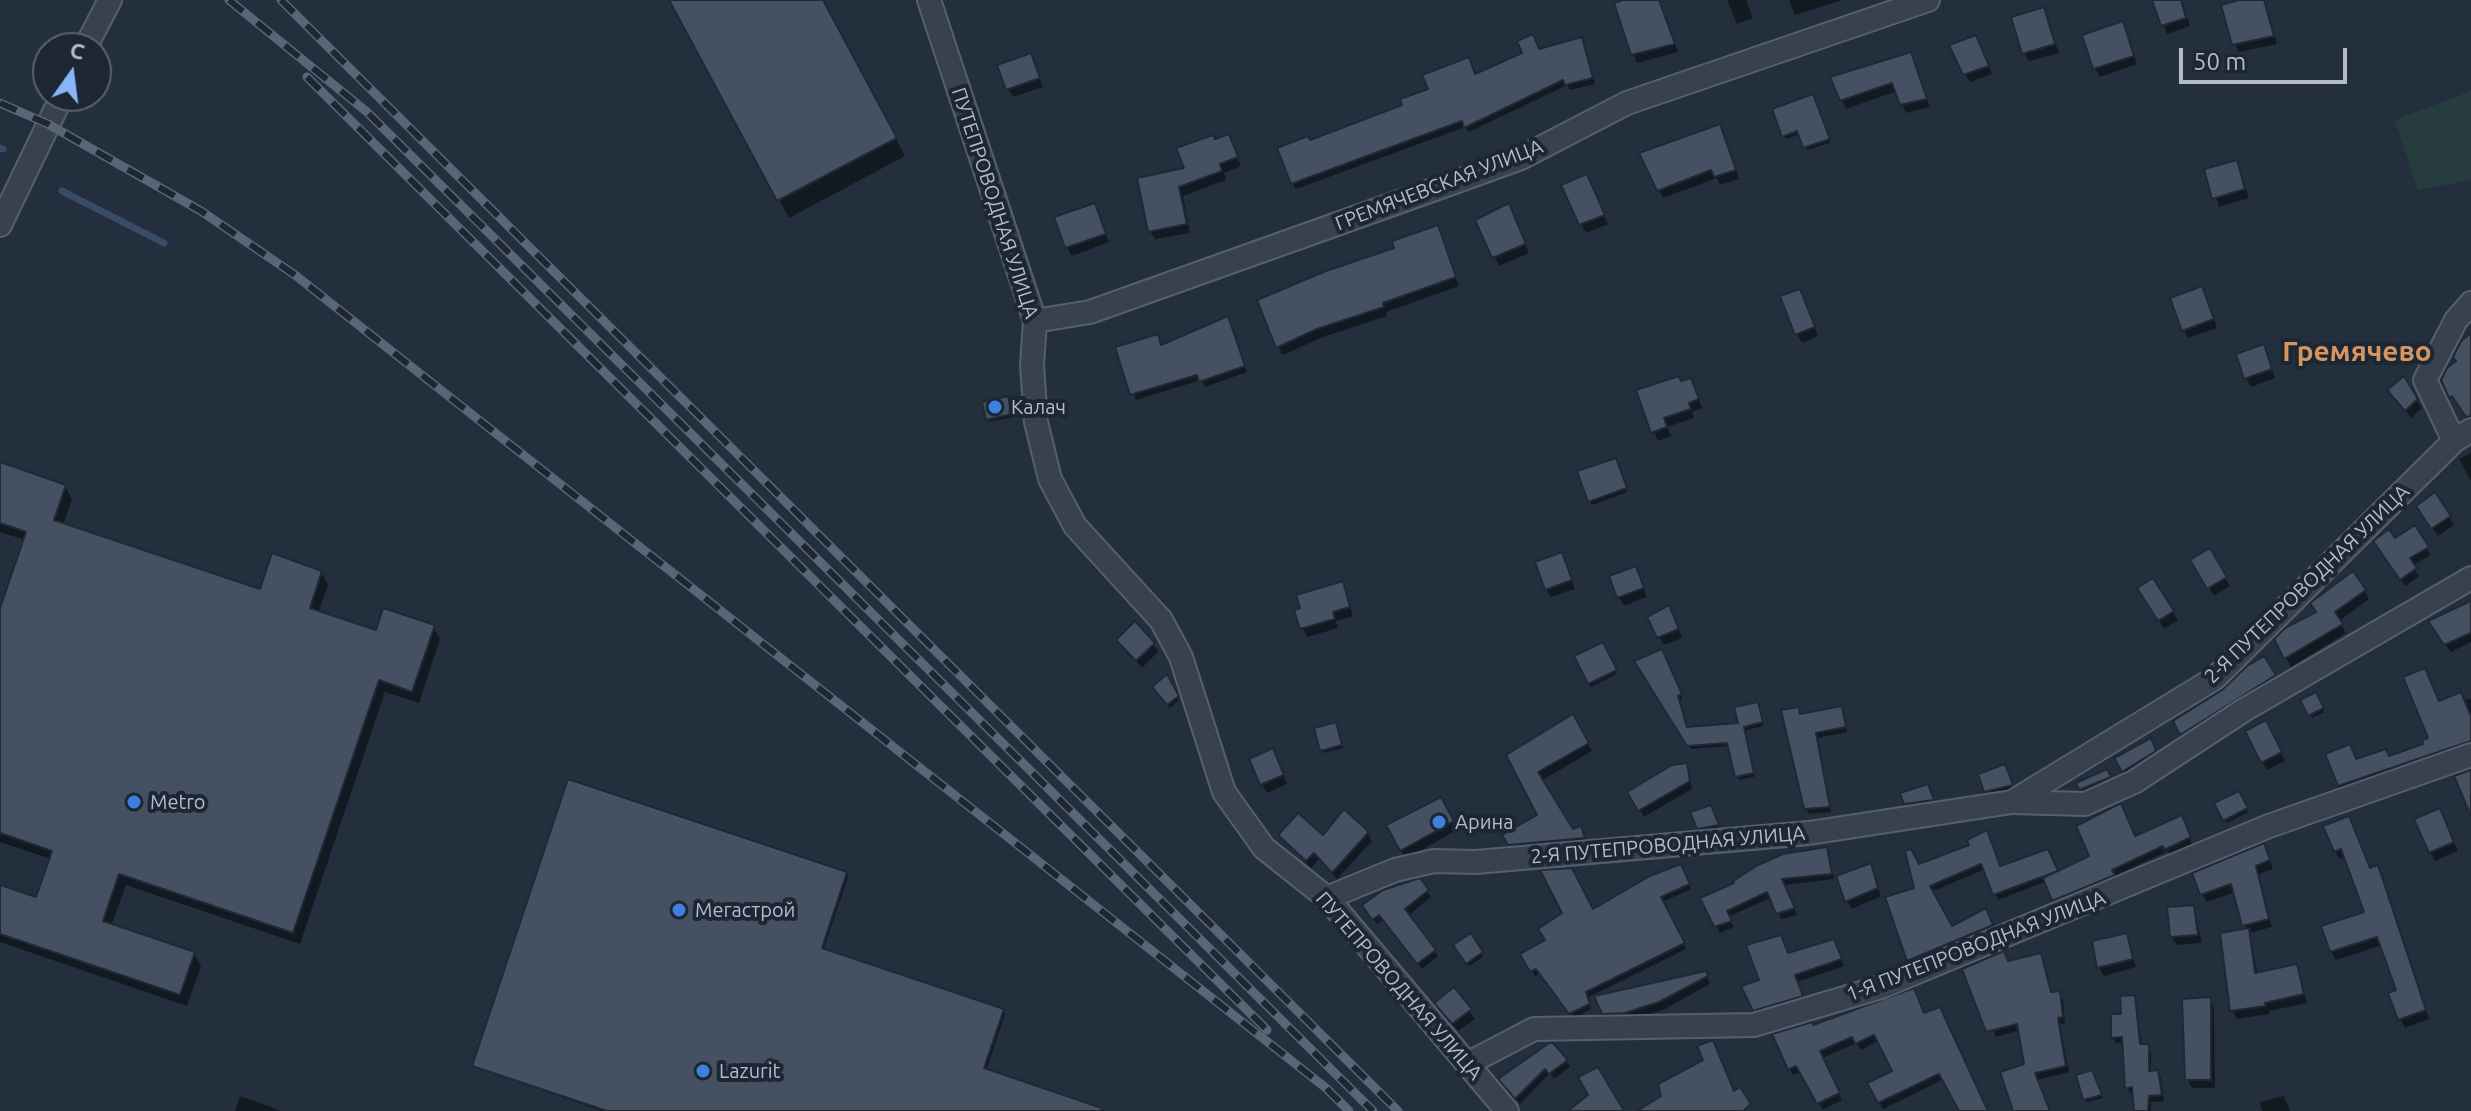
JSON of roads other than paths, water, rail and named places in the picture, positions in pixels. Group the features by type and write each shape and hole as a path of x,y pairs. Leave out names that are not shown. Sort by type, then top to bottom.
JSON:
{"street":[{"path":"93,32 110,0"},
{"name":"ПУТЕПРОВОДНАЯ УЛИЦА","path":"929,0 1035,321 1032,365 1036,422 1050,479 1075,526 1161,620 1181,657 1224,792 1264,848 1327,898 1507,1111"},
{"name":"ГРЕМЯЧЕВСКАЯ УЛИЦА","path":"1035,321 1090,312 1455,182 1521,158 1627,103 1928,0"},
{"path":"0,225 54,112"},
{"path":"2462,436 2425,380 2456,320 2471,303"},
{"name":"2-Я ПУТЕПРОВОДНАЯ УЛИЦА","path":"2012,802 2215,678 2462,436"},
{"name":"2-Я ПУТЕПРОВОДНАЯ УЛИЦА","path":"1327,898 1395,870 1434,861 1476,862 1809,833 2012,802 2085,804 2134,782 2244,710 2471,578"},
{"name":"1-Я ПУТЕПРОВОДНАЯ УЛИЦА","path":"1469,1063 1534,1029 1754,1025 1881,987 2269,826 2471,755"}],"waterway":[{"path":"62,191 164,243"}],"railway":[{"path":"229,0 367,112 1373,1111"},
{"path":"281,0 1398,1111"},
{"path":"307,77 1267,1030"},
{"path":"0,103 48,124 201,211 295,275 1326,1088 1349,1111"}],"place":[{"name":"Калач","path":"995,407"},
{"name":"Metro","path":"134,802"},
{"name":"Арина","path":"1439,822"},
{"name":"Мегастрой","path":"679,910"},
{"name":"Lazurit","path":"703,1071"}],"district":[{"name":"Гремячево","path":"2357,352"}]}
